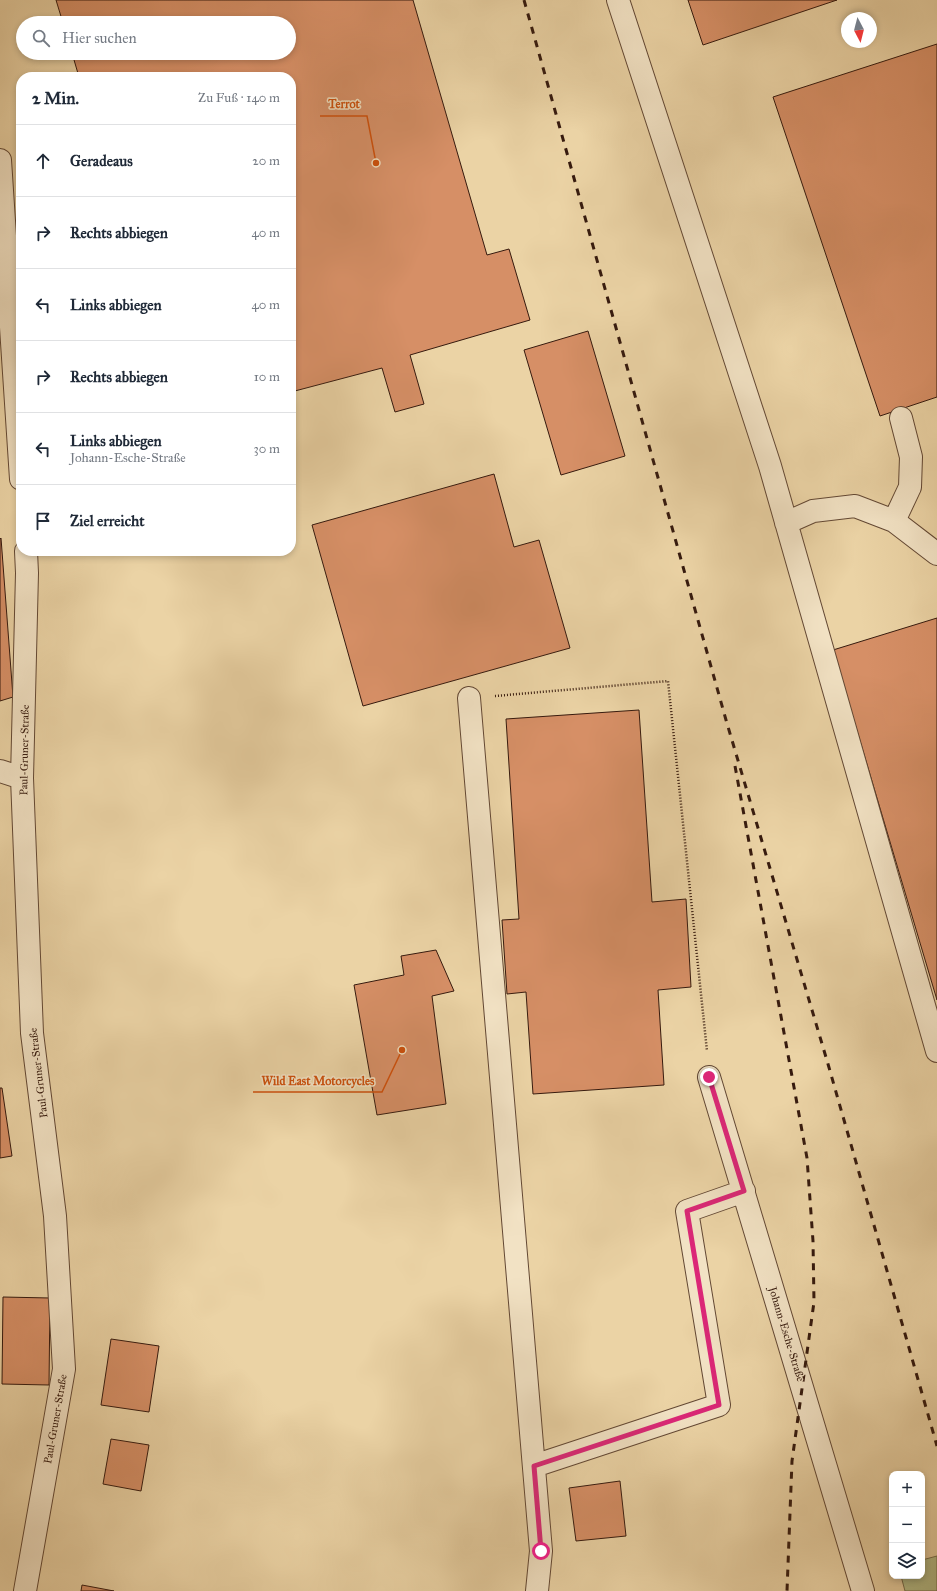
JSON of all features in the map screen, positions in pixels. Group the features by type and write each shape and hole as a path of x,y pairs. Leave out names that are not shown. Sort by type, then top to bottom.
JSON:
{"street":[{"path":"618,0 770,466 937,1051"},
{"path":"0,160 16,403"},
{"path":"894,521 910,488 911,457 901,418"},
{"path":"786,523 813,511 855,506 894,521 937,554"},
{"name":"Paul-Gruner-Straße","path":"25,1591 64,1369 55,1216 32,1033 22,778 26,556"},
{"path":"469,698 541,1551 537,1591"},
{"path":"0,771 22,778"},
{"name":"Johann-Esche-Straße","path":"709,1077 863,1591"},
{"path":"534,1466 719,1405 687,1211 744,1191"}],"path":[{"path":"469,698 668,681 709,1077"}],"green space":[{"path":"937,1556 937,1591 905,1591 902,1579 925,1579 925,1559"}],"building":[{"path":"56,0 413,0 487,255 509,249 530,320 410,355 424,404 395,412 382,368 296,391 296,72 78,72 74,60 296,60 296,16 61,16"},
{"path":"688,0 837,0 703,45"},
{"path":"937,44 937,397 880,416 773,97"},
{"path":"588,331 625,456 561,475 524,350"},
{"path":"494,474 514,547 539,540 570,648 363,706 312,525"},
{"path":"1,538 13,697 0,701 0,539"},
{"path":"937,618 937,1000 833,650"},
{"path":"639,710 652,902 686,899 691,987 658,990 664,1085 533,1094 526,992 507,994 502,920 519,919 506,719"},
{"path":"436,950 454,991 432,996 446,1104 377,1115 354,985 404,975 401,956"},
{"path":"0,1088 2,1088 12,1156 0,1158"},
{"path":"3,1297 50,1298 49,1385 2,1384"},
{"path":"111,1339 159,1346 149,1412 101,1405"},
{"path":"111,1439 149,1445 141,1491 103,1484"},
{"path":"620,1481 626,1536 576,1541 569,1488"},
{"path":"82,1585 114,1591 81,1591"}],"railway":[{"path":"524,0 726,720 828,1064 937,1446"},
{"path":"735,766 807,1158 813,1241 814,1302 792,1461 787,1591"}],"place":[{"name":"Terrot","path":"376,163"},
{"name":"Wild East Motorcycles","path":"402,1050"}],"route":[{"path":"541,1551 534,1466 719,1405 687,1211 744,1191 709,1077"}]}
